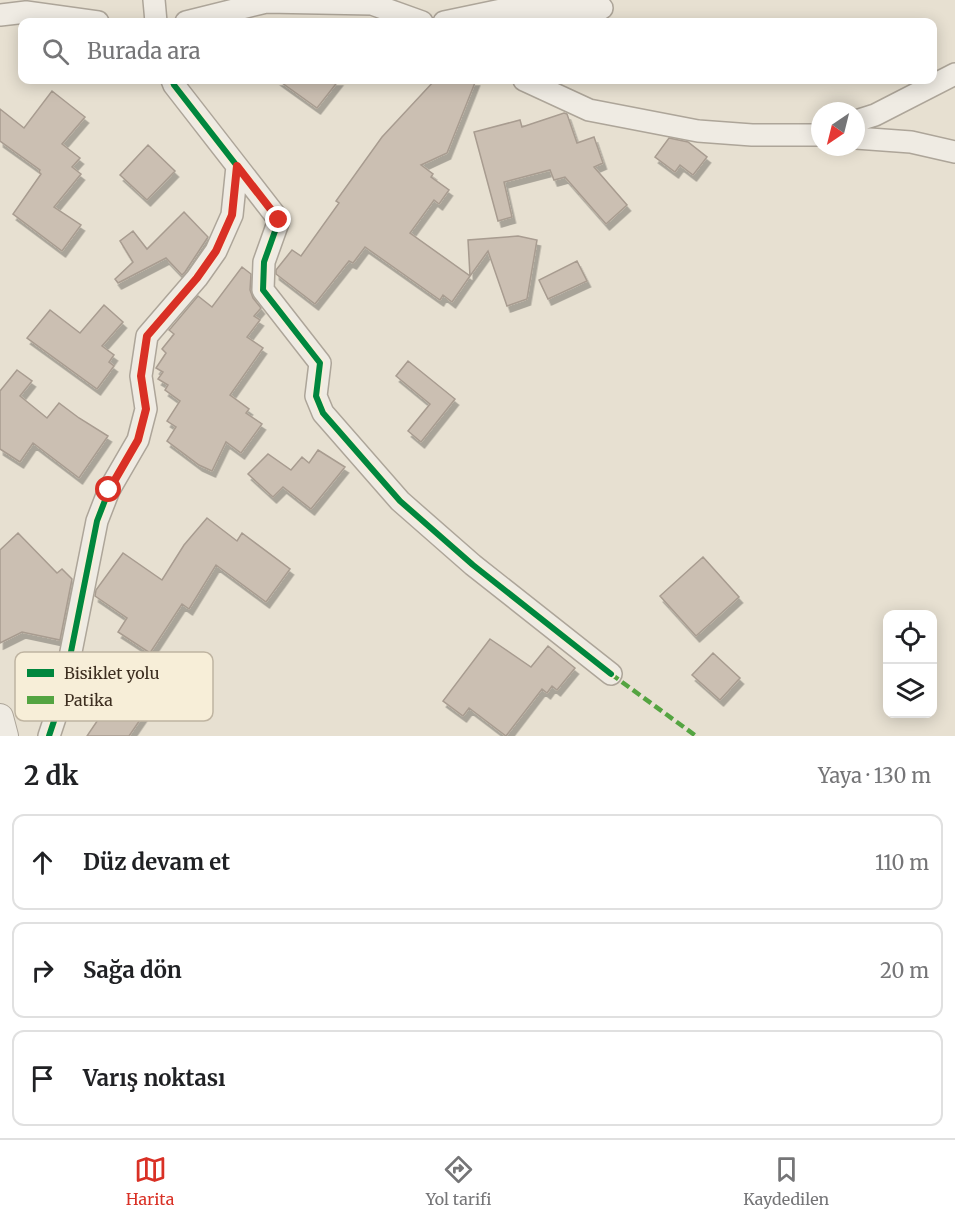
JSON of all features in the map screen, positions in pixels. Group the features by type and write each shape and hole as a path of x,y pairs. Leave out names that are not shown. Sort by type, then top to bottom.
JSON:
{"street":[{"path":"154,0 156,18"},
{"path":"201,18 267,1 372,4 411,18"},
{"path":"463,18 511,8 602,8"},
{"path":"0,15 26,12 69,18"},
{"path":"937,83 955,74"},
{"path":"174,84 279,220 264,262 263,290 320,363 316,396 323,413 400,501 473,565 611,674"},
{"path":"533,84 590,110 698,131 752,135 811,135"},
{"path":"865,118 935,84"},
{"path":"865,139 911,142 955,152"},
{"path":"71,652 98,521 109,490 138,440 146,409 141,376 147,336 197,278 216,251 232,215 237,166"},
{"path":"0,717 5,736"},
{"path":"49,736 54,721"}],"building":[{"path":"284,84 336,84 317,108"},
{"path":"431,84 474,84 447,153 421,165 433,174 431,177 449,190 439,204 434,200 410,233 470,276 452,302 443,295 440,300 365,247 353,263 349,261 315,304 276,274 276,270 292,250 301,256 339,203 336,201 382,137"},
{"path":"52,91 85,117 62,144 80,158 72,167 81,174 54,207 81,225 62,251 13,214 41,174 40,170 0,141 0,109 24,128"},
{"path":"567,114 577,143 594,137 603,163 594,167 627,205 606,224 565,177 554,180 550,170 504,182 512,217 498,221 474,132 520,120 522,127"},
{"path":"669,138 688,142 707,157 693,175 680,165 675,172 655,157"},
{"path":"148,145 175,171 147,200 120,175"},
{"path":"184,212 208,237 185,272 182,275 166,258 118,283 115,279 133,262 120,241 133,231 147,249"},
{"path":"518,236 537,240 527,299 507,306 488,251 470,276 468,240"},
{"path":"577,261 587,281 548,299 539,280"},
{"path":"242,267 251,274 250,290 261,308 254,316 260,320 247,337 263,348 230,395 249,409 246,413 262,424 241,453 226,442 212,471 199,465 167,441 176,427 167,421 180,401 165,390 168,385 158,379 163,372 156,368 166,353 162,349 174,334 169,330 198,296 212,307"},
{"path":"104,305 123,322 102,346 114,355 109,362 114,366 97,389 27,338 50,310 80,333"},
{"path":"408,361 455,399 421,442 408,431 430,404 396,376"},
{"path":"17,370 32,381 20,396 47,418 59,403 108,436 79,478 33,443 20,462 0,449 0,391"},
{"path":"318,450 345,467 311,509 283,487 273,497 248,474 268,454 291,470 302,457 309,463"},
{"path":"207,518 237,541 242,533 290,569 266,602 216,565 189,609 182,604 148,652 118,632 127,618 95,596 96,590 123,553 162,580 184,545"},
{"path":"18,533 57,573 62,569 72,579 60,640 22,632 0,643 0,550"},
{"path":"703,557 739,597 696,636 660,596"},
{"path":"490,639 531,667 548,646 575,668 557,690 552,686 547,693 542,689 506,736 469,708 463,716 443,701"},
{"path":"713,653 740,678 720,700 692,675"},
{"path":"97,721 139,721 129,736 87,736"}],"marked path":[{"path":"611,674 696,736"}],"cycle path":[{"path":"174,84 279,220 264,262 263,290 320,363 316,396 323,413 400,501 473,565 611,674"},
{"path":"71,652 97,521 109,490 138,440 146,409 141,376 147,336 197,278 216,251 232,215 237,166"},
{"path":"49,736 54,721"}],"route":[{"path":"109,490 138,440 146,409 141,376 147,336 197,278 216,251 232,215 237,166 279,220"}]}
